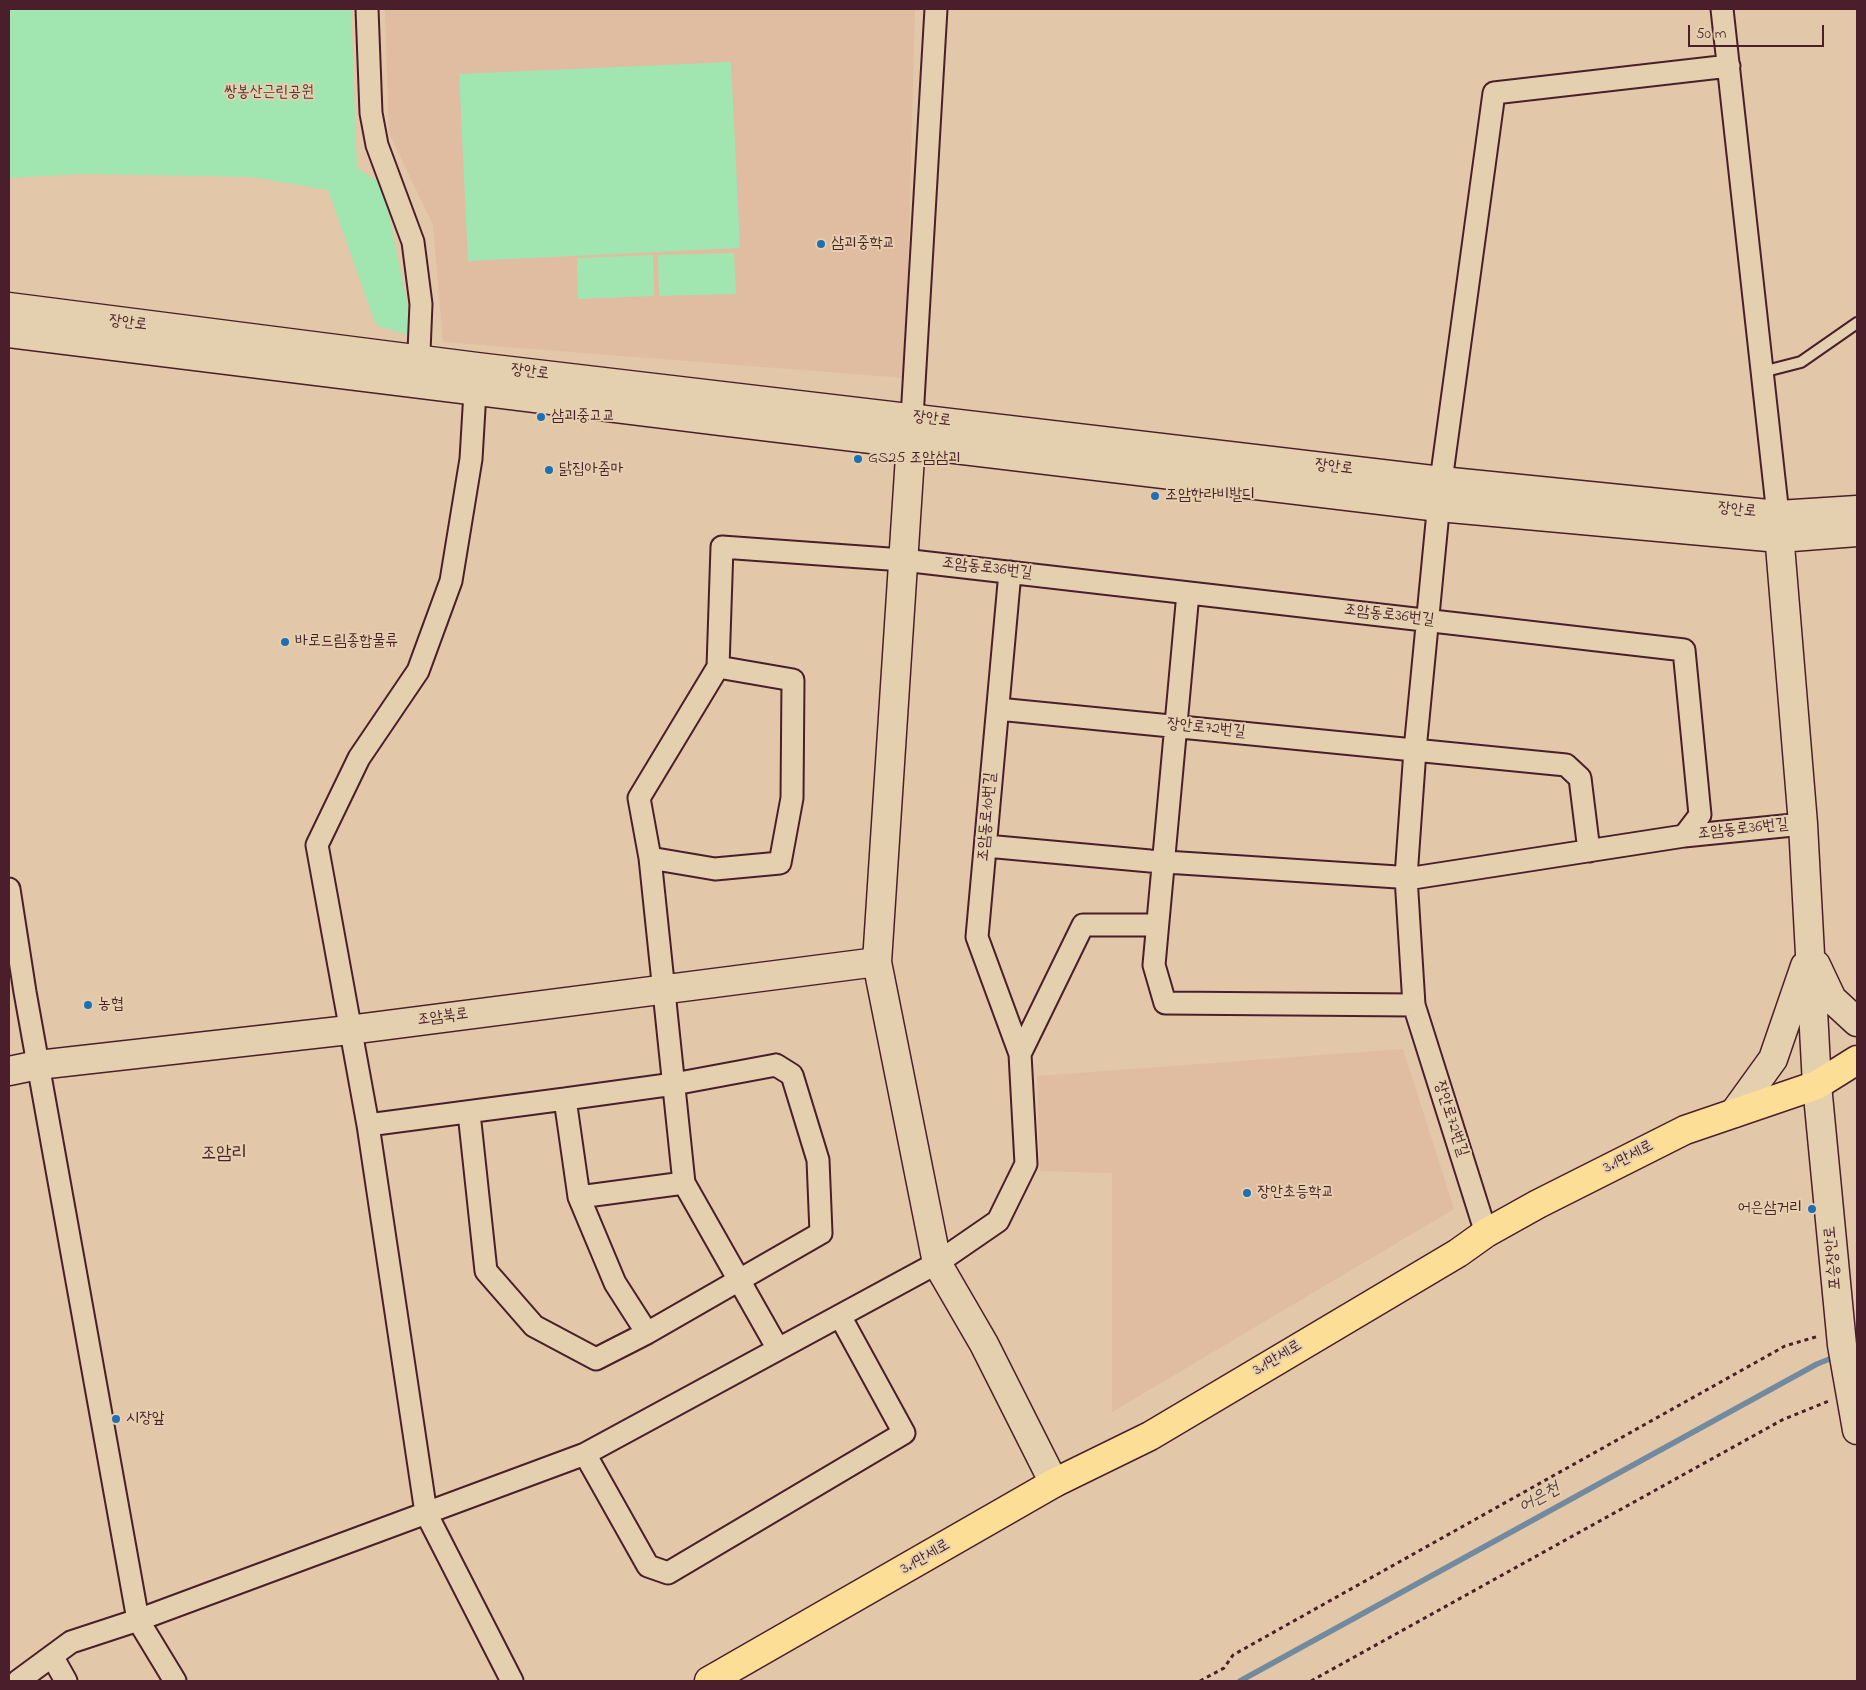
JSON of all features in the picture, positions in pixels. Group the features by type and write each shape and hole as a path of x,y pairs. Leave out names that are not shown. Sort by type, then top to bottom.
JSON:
{"main road":[{"name":"3.1만세로","path":"709,1681 1054,1483 1150,1436 1458,1253 1486,1233 1685,1130 1817,1085 1857,1060"}],"street":[{"path":"367,9 370,112 377,145 413,242 421,304 418,372"},
{"path":"936,9 877,962 937,1263 984,1344 1054,1483"},
{"path":"1722,9 1778,526"},
{"name":"장안로72번길","path":"1486,1233 1414,1005 1406,877 1415,750 1440,494 1494,93 1729,66"},
{"name":"장안로","path":"9,307 418,372"},
{"name":"장안로","path":"9,333 418,372 1440,494 1857,532"},
{"path":"476,379 472,459 451,580 418,671 359,758 317,845 349,1030 368,1125 426,1513 512,1681"},
{"name":"장안로","path":"1778,526 1857,510"},
{"name":"포승장안로","path":"1778,526 1803,824 1817,1085 1847,1361 1857,1430"},
{"name":"조암동로36번길","path":"718,667 722,547 903,560 1684,650 1700,815 1684,836"},
{"name":"조암동로10번길","path":"18,1681 71,1642 138,1620 586,1454 937,1263 998,1221 1026,1164 1020,1054 977,937 1010,572"},
{"path":"1188,593 1154,964 1165,1003 1414,1005"},
{"path":"650,858 715,869 780,863 792,798 793,680 718,667 639,798 650,858 684,1183 740,1278 778,1349"},
{"name":"장안로72번길","path":"998,709 1566,765 1580,778 1589,851"},
{"name":"조암동로36번길","path":"986,846 1163,862 1406,877 1684,836 1803,824"},
{"path":"9,889 38,1065 138,1620 175,1681"},
{"name":"조암동로10번길","path":"1020,1054 1083,925 1158,925"},
{"path":"1810,952 1832,999 1857,1022"},
{"path":"1734,1113 1773,1059 1810,952"},
{"name":"조암북로","path":"9,1071 38,1065 349,1030 877,962"},
{"path":"368,1125 469,1113 674,1084 776,1065 792,1075 818,1160 821,1233 740,1278 648,1333 596,1359 534,1326 486,1271 469,1113"},
{"path":"565,1099 579,1198 615,1283 648,1333"},
{"path":"579,1198 684,1183"},
{"path":"586,1454 648,1566 668,1573 904,1433 840,1316"},
{"path":"52,1656 66,1681"}],"lane":[{"path":"1762,372 1801,362 1857,323"}],"path":[{"path":"1200,1681 1224,1668 1233,1655 1785,1346 1847,1361"},
{"path":"1311,1681 1782,1420 1847,1361"}],"shaded area":[{"path":"385,9 915,9 905,378 443,342 433,225 389,133"},
{"name":"장안초등학교","path":"1403,1049 1454,1209 1112,1412 1112,1173 1040,1171 1037,1076"}],"green space":[{"name":"쌍봉산근린공원","path":"9,9 351,9 357,168 383,185 414,337 376,325 328,190 251,177 83,174 9,178"},
{"path":"731,62 740,248 468,261 459,74"},
{"path":"734,253 736,294 659,296 658,255"},
{"path":"653,255 654,296 578,299 577,258"}],"waterway":[{"name":"어은천","path":"1240,1681 1817,1364 1837,1356"}],"place":[{"name":"삼괴중학교","path":"821,244"},
{"name":"삼괴중고교","path":"541,417"},
{"name":"GS25 조암삼괴","path":"858,459"},
{"name":"닭집아줌마","path":"549,470"},
{"name":"조암한라비발디","path":"1155,496"},
{"name":"바로드림종합물류","path":"285,642"},
{"name":"농협","path":"88,1005"},
{"name":"장안초등학교","path":"1247,1193"},
{"name":"어은삼거리","path":"1812,1209"},
{"name":"시장앞","path":"116,1419"}],"district":[{"name":"조암리","path":"224,1155"}]}
